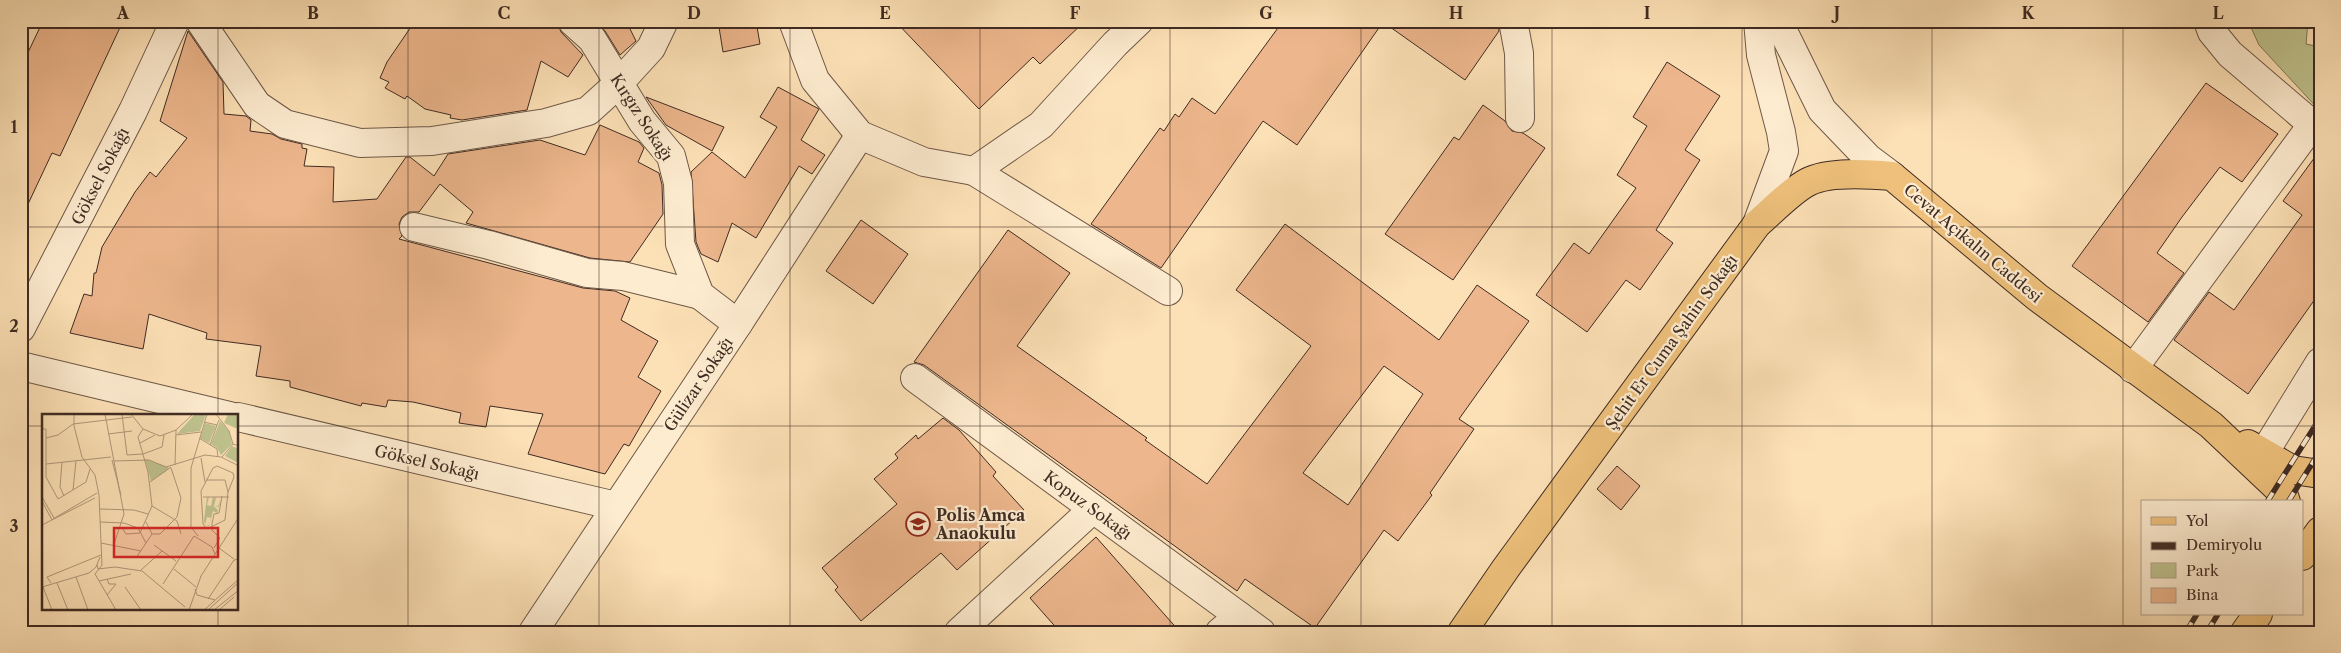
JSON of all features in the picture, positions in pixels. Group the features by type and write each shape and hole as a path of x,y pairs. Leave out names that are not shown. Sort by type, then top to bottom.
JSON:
{"main road":[{"path":"1757,224 1808,182 1843,175 1892,176"},
{"name":"Cevat Açıkalın Caddesi","path":"1892,176 2037,297 2211,425"},
{"name":"Şehit Er Cuma Şahin Sokağı","path":"1462,632 1512,560 1757,224"},
{"path":"2211,425 2293,470 2320,474"},
{"path":"2211,425 2283,493 2285,500"},
{"path":"2304,553 2320,531"}],"street":[{"name":"Göksel Sokağı","path":"21,328 134,112 175,21"},
{"path":"200,21 257,105 285,124 360,143 432,141 546,123 588,112 619,83 651,48 664,21"},
{"name":"Kırgız Sokağı","path":"572,21 592,39 642,121 671,156 678,183 680,244 700,295"},
{"path":"793,21 815,80 860,135 924,162 974,171 1168,291"},
{"path":"974,171 1040,125 1115,44 1139,21"},
{"path":"1513,21 1519,53 1520,118"},
{"name":"Şehit Er Cuma Şahin Sokağı","path":"1757,224 1784,151 1781,132 1761,55 1758,21"},
{"name":"Cevat Açıkalın Caddesi","path":"1778,21 1822,110 1868,158 1892,176"},
{"path":"2133,369 2316,128 2230,54 2212,32 2208,21"},
{"name":"Gülizar Sokağı","path":"533,632 738,324 860,135"},
{"path":"414,227 489,245 587,273 623,276 700,295 738,324"},
{"path":"2264,453 2320,362"},
{"path":"21,366 222,414"},
{"name":"Kopuz Sokağı","path":"915,378 1093,509 1229,624 1261,632"},
{"name":"Göksel Sokağı","path":"239,417 616,506"},
{"path":"959,632 1093,509"}],"green space":[{"path":"2248,21 2308,21 2306,44 2320,47 2320,111 2259,45"}],"building":[{"path":"43,21 123,21 60,156 52,153 21,219 21,67"},
{"path":"415,21 557,21 561,32 583,55 568,77 541,61 527,110 462,120 450,118 451,115 425,109 407,96 405,99 385,88 389,82 380,78 387,62"},
{"path":"596,21 626,21 636,41 620,55 605,31"},
{"path":"718,21 756,21 760,44 723,52"},
{"path":"895,21 1085,21 1040,64 1033,57 979,109"},
{"path":"1283,21 1498,21 1499,31 1465,80 1383,22 1297,145 1263,121 1161,268 1091,224 1160,128 1164,131 1175,114 1179,117 1192,98 1215,114"},
{"path":"188,31 223,82 224,114 246,116 251,120 250,131 272,134 281,139 302,144 302,148 307,149 304,166 334,167 333,202 377,199 406,157 410,157 434,176 448,154 540,140 585,155 600,125 639,142 644,148 638,162 659,173 662,185 663,214 630,262 590,258 466,223 473,212 440,184 419,212 409,212 402,217 399,224 402,236 399,239 583,288 615,291 630,298 621,320 658,341 638,377 661,391 629,446 624,444 605,474 528,454 543,414 490,406 486,427 459,423 461,413 413,402 388,400 386,407 362,403 361,406 290,387 290,381 256,376 261,346 206,339 207,333 149,314 143,349 70,333 84,294 92,296 94,273 96,273 102,247 135,192 150,172 156,177 187,138 160,121"},
{"path":"1667,62 1720,96 1685,150 1700,160 1656,230 1673,243 1640,290 1626,280 1587,332 1536,295 1574,243 1589,254 1636,188 1617,175 1647,126 1633,117"},
{"path":"2206,83 2278,134 2242,182 2220,167 2157,253 2184,273 2148,322 2072,266"},
{"path":"778,87 819,109 801,140 825,155 812,174 799,166 756,238 732,223 718,262 701,254 696,242 691,172 712,152 745,178 777,127 760,117"},
{"path":"646,97 724,127 712,151 666,125"},
{"path":"1483,105 1505,121 1512,131 1523,133 1545,148 1453,280 1385,234 1454,137 1459,140"},
{"path":"2320,150 2320,292 2248,394 2174,340 2209,292 2234,310 2302,215 2283,201"},
{"path":"861,220 908,254 873,304 826,271"},
{"path":"1285,224 1439,340 1477,285 1529,321 1459,419 1474,429 1430,493 1432,495 1398,541 1384,530 1315,628 1245,579 1237,591 924,365 914,362 1008,230 1070,273 1017,346 1147,438 1145,440 1207,484 1311,346 1236,290","holes":["1384,366 1423,394 1348,505 1303,473"]},
{"path":"943,418 959,430 996,472 993,476 1024,510 957,570 941,553 861,621 835,590 838,587 822,568 897,504 874,479 898,458 895,454 916,435 918,439"},
{"path":"1617,466 1640,486 1621,510 1597,489"},
{"path":"1096,537 1180,632 1060,632 1030,598"}],"railway":[{"path":"2268,500 2320,418"},
{"path":"2289,500 2320,451"},
{"path":"2186,632 2196,616"},
{"path":"2207,632 2217,616"}],"place":[{"name":"Polis Amca Anaokulu","path":"918,524"}]}
